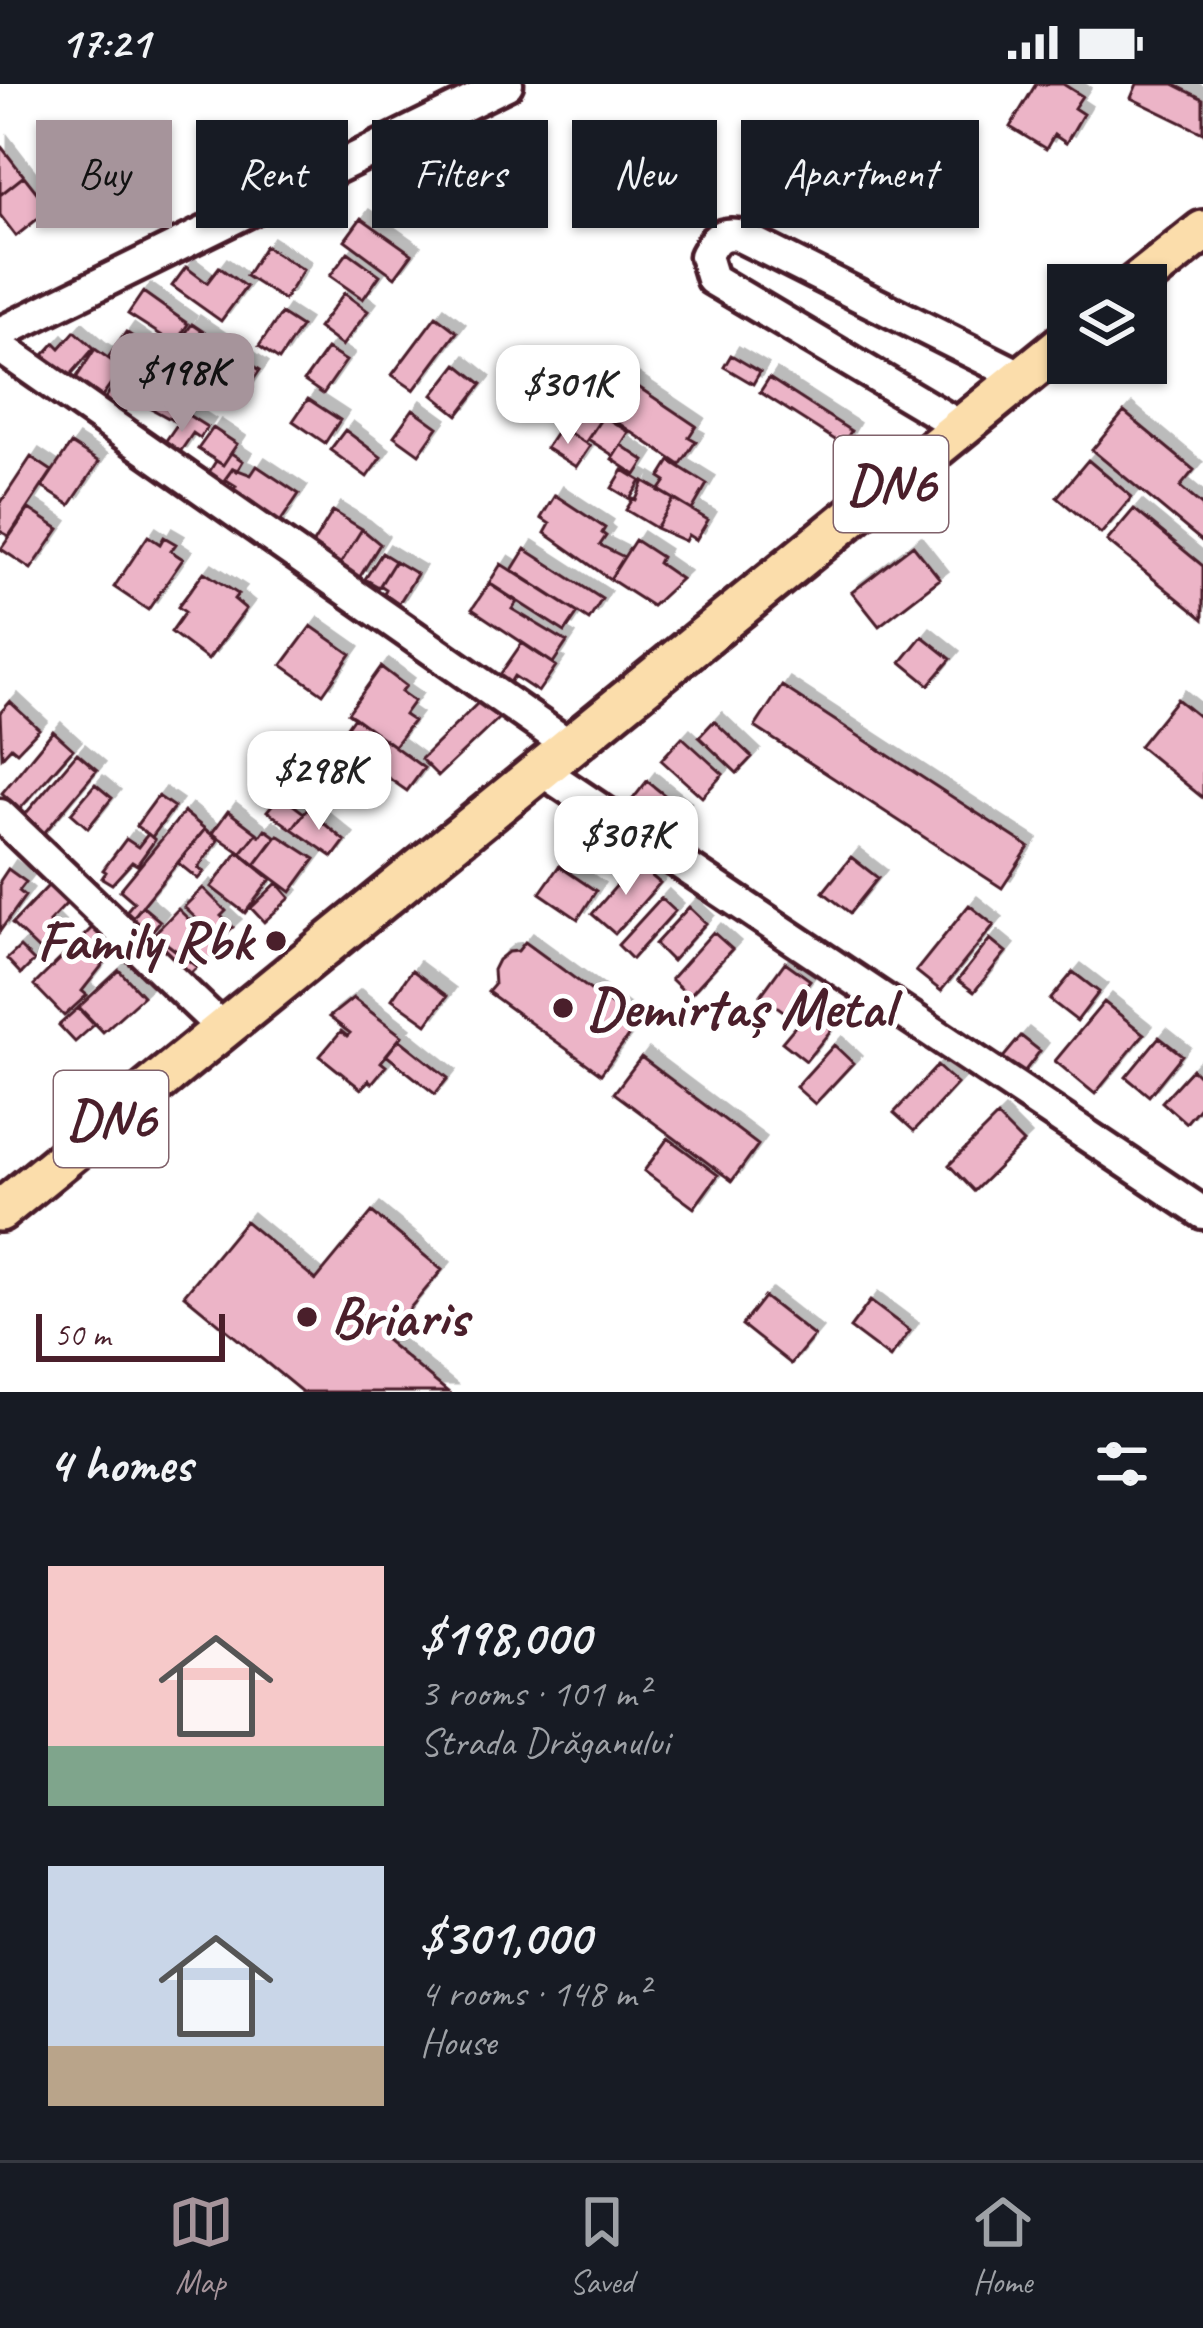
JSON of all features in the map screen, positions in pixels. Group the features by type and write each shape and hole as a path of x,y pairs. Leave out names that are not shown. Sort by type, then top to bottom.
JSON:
{"main road":[{"path":"1161,264 1203,231"},
{"name":"DN6","path":"0,1211 1047,357"}],"street":[{"path":"0,333 507,84"},
{"path":"962,427 712,279 705,256 714,238 724,233 738,235 1022,377"},
{"path":"0,346 555,758 1203,1213"},
{"path":"0,815 222,1028"}],"building":[{"path":"1036,84 1063,84 1082,96 1074,108 1083,114 1066,143 1054,135 1046,149 1010,127"},
{"path":"1137,84 1173,84 1203,99 1203,133 1131,98"},
{"path":"0,145 24,176 0,195"},
{"path":"24,176 36,191 36,220 16,236 0,215 0,195"},
{"path":"361,218 412,254 395,277 345,240"},
{"path":"265,246 303,270 284,300 246,276"},
{"path":"348,252 380,275 363,299 330,276"},
{"path":"186,267 207,283 219,267 246,287 221,321 172,286"},
{"path":"143,292 188,324 175,344 128,314"},
{"path":"344,293 368,311 342,346 318,328"},
{"path":"281,314 301,327 279,360 259,346"},
{"path":"436,316 457,332 414,390 392,375"},
{"path":"192,324 260,370 244,393 176,347"},
{"path":"75,331 94,348 61,386 36,364 55,343 60,348"},
{"path":"126,332 164,359 145,385 108,358"},
{"path":"95,349 122,368 97,403 69,389"},
{"path":"327,349 346,361 323,394 304,381"},
{"path":"731,355 760,372 753,384 724,367"},
{"path":"457,364 482,384 458,415 433,395"},
{"path":"123,371 150,389 141,403 134,399 123,415 99,408"},
{"path":"622,376 696,426 689,437 696,441 680,465 599,410"},
{"path":"769,378 851,431 843,445 760,392"},
{"path":"150,389 181,410 174,421 141,403"},
{"path":"308,399 340,420 325,443 293,421"},
{"path":"570,403 583,411 587,405 603,416 585,443 550,420 559,406 565,411"},
{"path":"413,409 438,427 419,454 394,436"},
{"path":"1124,412 1194,470 1180,487 1203,506 1203,542 1092,450"},
{"path":"185,413 207,427 200,438 193,433 178,455 158,452"},
{"path":"603,416 629,432 614,456 588,439"},
{"path":"560,427 590,446 576,467 546,448"},
{"path":"213,428 237,444 223,465 198,449"},
{"path":"345,430 381,457 367,477 330,450"},
{"path":"71,444 99,462 70,505 42,487"},
{"path":"621,445 645,461 636,475 612,459"},
{"path":"231,453 243,461 220,487 206,477 216,461 223,465"},
{"path":"31,457 52,471 9,536 0,531 0,504"},
{"path":"1088,460 1132,497 1101,534 1057,497"},
{"path":"670,461 707,484 692,510 659,491 666,481 660,477"},
{"path":"257,466 299,494 274,531 230,495 236,486 225,479 233,468 251,475"},
{"path":"623,470 641,481 630,499 612,488"},
{"path":"644,481 674,499 656,528 626,510"},
{"path":"555,495 605,528 600,545 624,557 610,579 545,533 550,524 541,518"},
{"path":"674,499 708,520 696,540 688,535 685,541 656,528"},
{"path":"29,509 59,529 31,569 1,549"},
{"path":"1134,509 1203,566 1203,619 1107,541"},
{"path":"333,511 362,529 336,571 307,553"},
{"path":"362,529 380,544 353,581 336,571"},
{"path":"148,536 160,544 164,537 176,544 171,551 183,559 148,610 114,587"},
{"path":"635,540 661,557 658,563 681,579 652,606 610,579"},
{"path":"913,545 940,579 879,626 852,592"},
{"path":"525,549 602,599 589,620 512,570"},
{"path":"382,553 395,561 379,587 365,579"},
{"path":"395,561 417,574 396,608 381,599 386,589 380,585"},
{"path":"501,564 578,613 565,632 489,583"},
{"path":"204,572 238,594 234,599 246,609 208,660 171,632 185,612 178,607"},
{"path":"489,584 517,602 512,609 567,642 553,663 472,609"},
{"path":"311,626 351,654 323,694 282,665"},
{"path":"922,636 951,659 929,685 901,662"},
{"path":"522,643 556,666 538,692 514,676 508,686 497,679"},
{"path":"381,667 406,686 401,692 414,701 404,715 413,721 394,746 348,713"},
{"path":"782,686 1029,847 1002,888 755,727"},
{"path":"1177,699 1203,720 1203,798 1139,746"},
{"path":"481,700 499,718 438,776 421,759"},
{"path":"10,702 39,729 17,752 11,747 2,757 0,713"},
{"path":"354,717 424,768 407,791 377,770 371,777 341,755 349,745 339,738"},
{"path":"714,721 752,757 737,773 699,737"},
{"path":"53,731 73,749 20,809 2,793"},
{"path":"682,737 723,774 702,797 661,760"},
{"path":"77,753 97,770 40,838 22,818"},
{"path":"647,781 683,810 667,829 632,800"},
{"path":"95,784 112,798 88,828 71,813"},
{"path":"280,795 304,813 292,829 267,811"},
{"path":"158,796 174,807 152,837 136,826"},
{"path":"307,809 345,841 333,857 292,829"},
{"path":"228,811 257,833 241,853 212,833"},
{"path":"184,812 205,829 131,920 123,915 134,902 120,890"},
{"path":"205,829 218,840 198,868 204,872 198,879 178,863"},
{"path":"265,829 276,837 255,865 241,853"},
{"path":"148,834 155,840 137,865 132,862 112,884 102,878 126,839 138,847"},
{"path":"278,835 315,859 291,892 255,865"},
{"path":"238,852 271,879 245,913 211,887"},
{"path":"851,857 878,878 850,913 823,892"},
{"path":"636,863 660,883 615,934 592,914"},
{"path":"559,866 596,891 578,919 540,893"},
{"path":"8,869 26,882 19,891 25,896 0,931 0,881"},
{"path":"51,883 69,901 49,922 57,930 39,950 12,924"},
{"path":"277,883 290,898 264,922 251,908"},
{"path":"203,888 226,911 221,916 233,927 219,940 184,907"},
{"path":"661,898 675,911 632,959 618,945"},
{"path":"969,905 994,925 941,991 916,971"},
{"path":"142,906 160,921 149,935 131,920"},
{"path":"689,907 706,923 672,961 655,944"},
{"path":"178,909 201,931 179,953 154,934"},
{"path":"93,927 110,945 102,952 108,958 82,991 87,995 64,1016 34,985"},
{"path":"204,928 222,946 205,964 186,946"},
{"path":"713,932 732,949 689,996 671,979"},
{"path":"154,934 197,967 187,977 146,942"},
{"path":"990,939 1006,952 974,992 958,980"},
{"name":"Demirtaș Metal","path":"525,942 637,1024 601,1074 488,992 494,985 498,960 518,951"},
{"path":"20,947 34,961 21,974 7,959"},
{"path":"785,962 810,980 786,1013 761,995"},
{"path":"119,970 143,996 103,1032 79,1007"},
{"path":"412,970 447,996 427,1024 392,999"},
{"path":"1073,972 1099,992 1077,1021 1050,1000"},
{"path":"353,998 402,1036 381,1062 386,1066 361,1089 320,1056 341,1031 350,1033 329,1017"},
{"path":"1104,1002 1144,1034 1095,1094 1055,1061"},
{"path":"78,1008 94,1025 75,1042 59,1025"},
{"path":"814,1014 832,1029 806,1061 782,1042 802,1018 807,1022"},
{"path":"1021,1036 1040,1051 1021,1076 1001,1060"},
{"path":"1159,1037 1182,1055 1149,1096 1126,1077"},
{"path":"399,1039 448,1078 435,1094 386,1055"},
{"path":"834,1045 853,1063 815,1104 796,1087"},
{"path":"641,1057 758,1145 732,1181 614,1093"},
{"path":"937,1066 957,1084 914,1131 894,1113"},
{"path":"1192,1069 1203,1080 1203,1103 1186,1123 1162,1102"},
{"path":"997,1117 1023,1143 974,1191 949,1165"},
{"path":"668,1138 718,1175 694,1208 644,1171"},
{"name":"Briaris","path":"372,1212 442,1270 384,1339 448,1392 302,1392 184,1295 245,1221 316,1280"},
{"path":"764,1297 814,1336 791,1364 742,1325"},
{"path":"870,1301 910,1331 890,1358 850,1328"}],"place":[{"name":"Family Rbk","path":"276,941"},
{"name":"Demirtaș Metal","path":"563,1008"},
{"name":"Briaris","path":"307,1317"}]}
